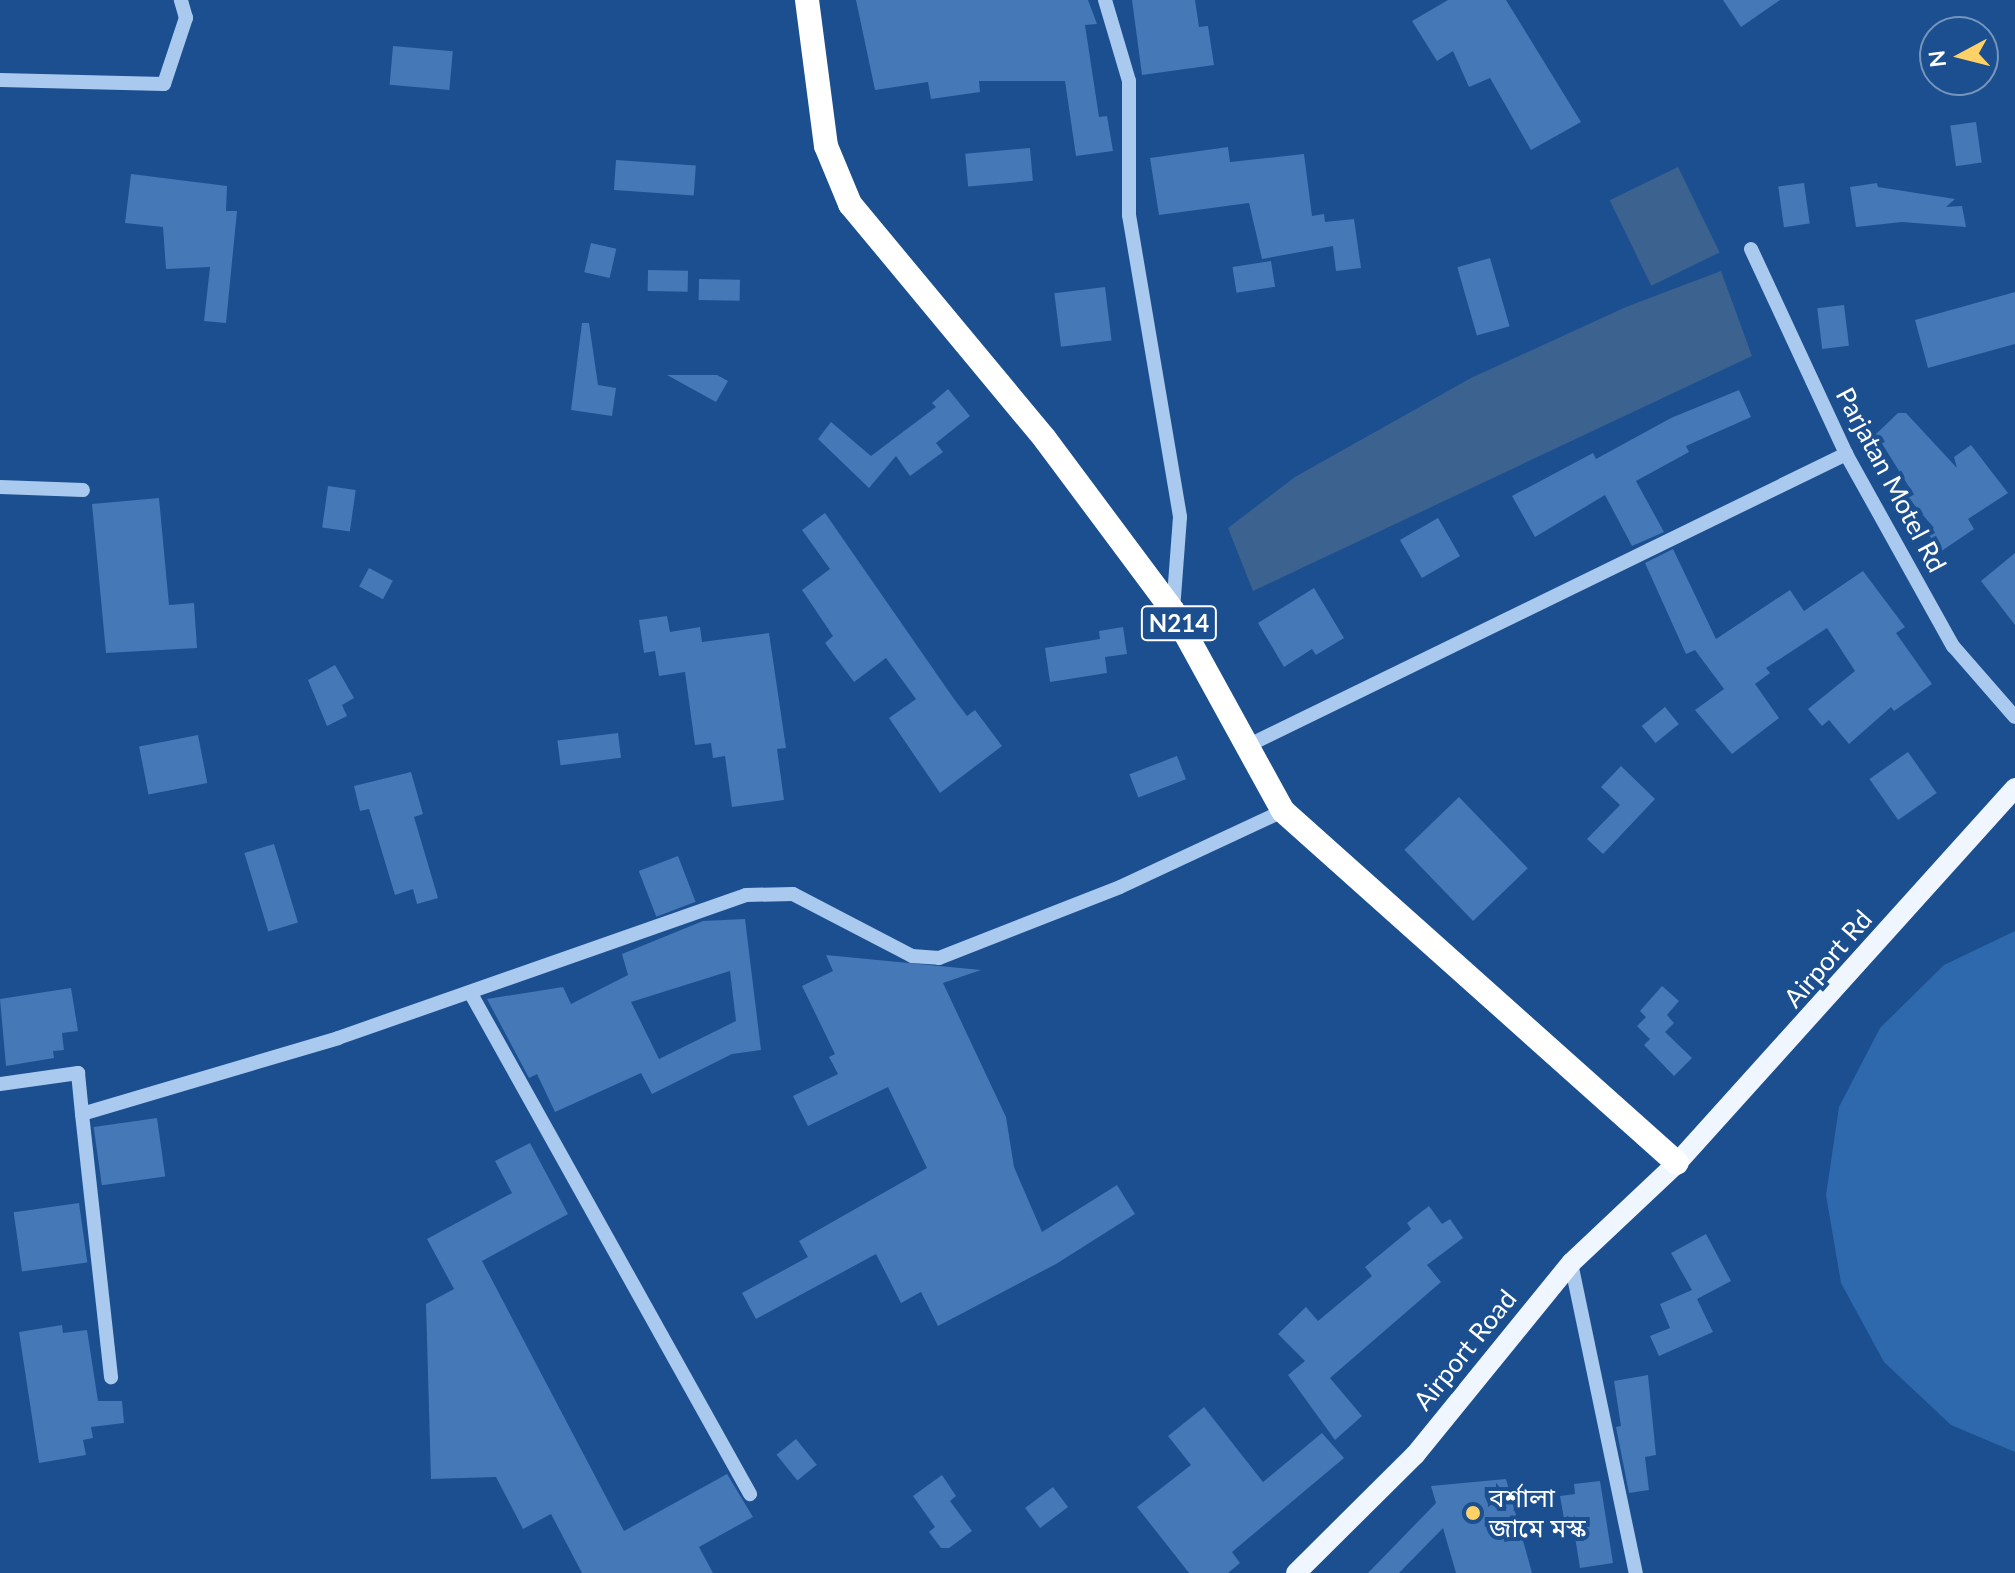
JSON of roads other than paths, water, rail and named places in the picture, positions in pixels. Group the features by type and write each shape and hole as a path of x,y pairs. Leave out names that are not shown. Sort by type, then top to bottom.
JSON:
{"highway":[{"name":"N214","path":"807,0 826,146 850,204 1045,439 1173,611 1245,747 1283,811 1677,1163"}],"main road":[{"name":"Airport Rd","path":"1677,1163 2015,788"},
{"name":"Airport Road","path":"1296,1573 1415,1455 1571,1263 1677,1163"}],"street":[{"path":"0,80 164,84 186,18 181,0"},
{"path":"1105,0 1129,81 1129,215 1180,517 1173,611"},
{"name":"Parjatan Motel Rd","path":"1751,249 1846,454 1953,646 2015,717"},
{"path":"1245,747 1846,454"},
{"path":"0,487 83,490"},
{"path":"82,1114 338,1038 746,895 793,894 912,956 939,958 1120,887 1283,811"},
{"path":"470,992 750,1494"},
{"path":"0,1084 78,1073 111,1377"},
{"path":"1571,1263 1636,1573"}],"place":[{"name":"বর্শালা জামে মস্ক","path":"1473,1513"}]}
